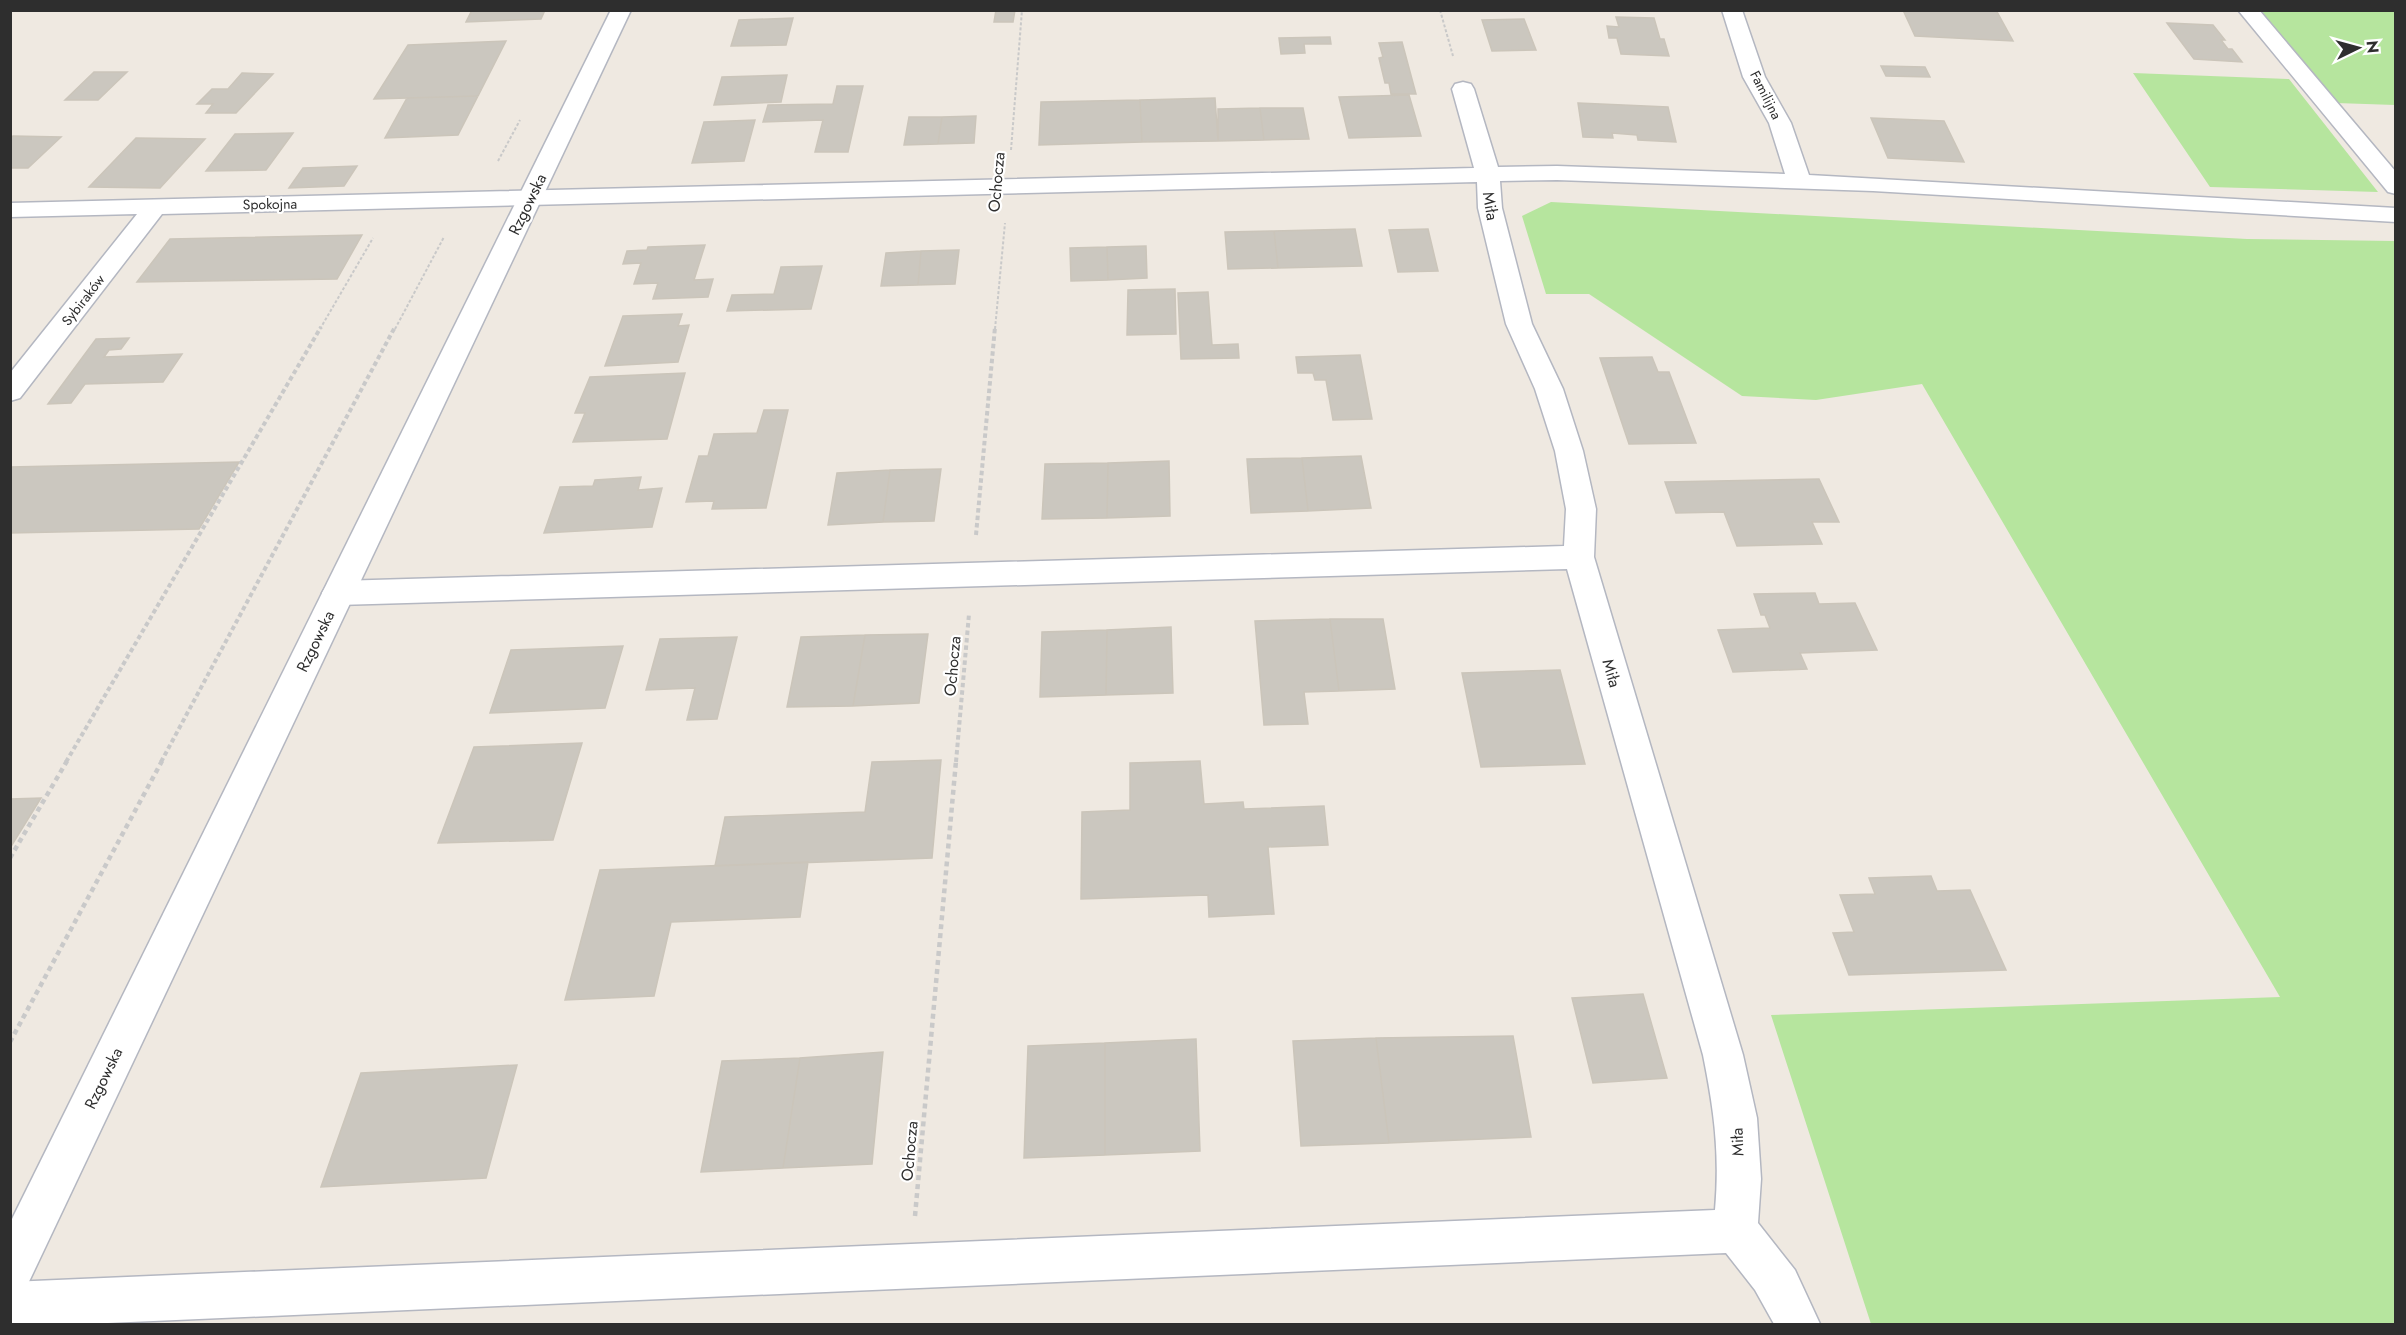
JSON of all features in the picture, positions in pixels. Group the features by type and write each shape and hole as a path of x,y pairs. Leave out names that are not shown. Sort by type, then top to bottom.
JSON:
{"street":[{"name":"Rzgowska","path":"10,1272 621,10"},
{"name":"Familijna","path":"1732,10 1754,76 1780,123 1800,180"},
{"path":"2248,10 2396,187"},
{"name":"Miła","path":"1463,89 1488,176 1490,208 1519,324 1549,389 1569,451 1581,509 1579,557 1723,1055 1736,1118 1739,1179 1735,1231"},
{"name":"Spokojna","path":"10,210 1557,173 1800,180 2396,215"},
{"name":"Sybiraków","path":"10,392 155,207"},
{"path":"338,593 1579,557"},
{"path":"10,1305 1735,1231 1764,1263 1792,1310 1797,1324"}],"path":[{"name":"Ochocza","path":"910,1268 1022,10"},
{"path":"1440,10 1463,89"},
{"path":"10,858 394,201"},
{"path":"10,1042 447,233"}],"green space":[{"path":"2259,11 2395,11 2395,105 2336,103"},
{"path":"2133,73 2289,79 2378,192 2210,187"},
{"path":"1551,202 2247,239 2395,241 2395,1324 1871,1324 1771,1015 2280,997 1922,384 1816,400 1742,396 1589,294 1546,294 1522,216"}],"building":[{"path":"472,10 545,10 541,19 466,22"},
{"path":"996,10 1015,10 1013,22 994,22"},
{"path":"1903,10 1996,10 2013,41 1915,36"},
{"path":"1616,17 1654,18 1660,39 1664,39 1669,56 1621,54 1617,38 1609,38 1607,26 1619,27"},
{"path":"793,18 786,45 731,46 739,20"},
{"path":"1524,19 1536,50 1492,51 1482,20"},
{"path":"2167,23 2213,25 2225,40 2221,40 2228,49 2232,49 2242,62 2194,59"},
{"path":"1330,37 1331,44 1304,44 1305,53 1281,54 1279,38"},
{"path":"506,41 478,96 374,99 408,45"},
{"path":"1402,42 1416,94 1391,94 1389,83 1385,83 1379,58 1383,57 1379,43"},
{"path":"1881,66 1925,67 1930,77 1886,76"},
{"path":"94,72 127,72 98,100 65,100"},
{"path":"242,73 273,74 236,113 206,113 213,104 197,104 212,89 228,89"},
{"path":"787,75 781,102 714,105 722,77"},
{"path":"837,86 863,86 848,152 815,152 823,120 763,122 768,105 833,104"},
{"path":"1409,95 1421,136 1349,138 1339,97"},
{"path":"478,96 458,135 385,138 407,98"},
{"path":"1215,98 1218,141 1142,142 1140,100"},
{"path":"1140,100 1142,142 1039,145 1041,102"},
{"path":"1578,103 1668,107 1676,142 1638,140 1637,135 1612,133 1613,138 1583,137"},
{"path":"1260,108 1264,140 1218,141 1218,109"},
{"path":"1260,108 1303,108 1309,139 1264,140"},
{"path":"976,116 974,143 938,144 942,117"},
{"path":"909,117 942,117 938,144 904,145"},
{"path":"1871,118 1944,121 1964,162 1888,158"},
{"path":"755,120 744,161 692,163 704,122"},
{"path":"293,133 266,170 206,171 235,134"},
{"path":"13,136 61,137 28,168 10,168 10,138"},
{"path":"136,138 205,139 160,188 89,187"},
{"path":"357,166 344,186 289,188 303,168"},
{"path":"1355,229 1362,266 1278,268 1274,231"},
{"path":"1428,229 1438,271 1398,272 1389,230"},
{"path":"1274,231 1278,268 1228,269 1225,232"},
{"path":"362,235 337,279 137,282 170,239"},
{"path":"705,245 694,280 713,279 708,297 653,299 658,283 634,284 641,263 623,264 627,251 647,250 648,247"},
{"path":"1146,246 1147,278 1108,280 1107,247"},
{"path":"1107,247 1108,280 1071,281 1070,248"},
{"path":"959,250 955,284 918,285 921,251"},
{"path":"921,251 918,285 881,286 886,253"},
{"path":"822,266 811,309 727,311 732,295 774,294 781,267"},
{"path":"1175,289 1176,334 1127,335 1128,290"},
{"path":"1208,292 1212,345 1238,344 1239,358 1181,359 1178,293"},
{"path":"682,314 678,326 689,325 678,362 605,366 623,316"},
{"path":"129,338 121,349 109,350 104,357 182,354 163,382 85,384 71,403 48,404 96,339"},
{"path":"1360,355 1372,419 1333,420 1326,380 1315,380 1313,373 1298,373 1296,357"},
{"path":"1652,357 1658,372 1669,372 1696,443 1629,444 1600,358"},
{"path":"685,373 667,439 573,442 585,413 575,413 590,377"},
{"path":"764,410 788,410 766,508 712,509 714,501 686,502 699,456 708,456 714,434 757,433"},
{"path":"1361,456 1371,508 1308,511 1302,458"},
{"path":"1302,458 1308,511 1251,513 1247,459"},
{"path":"1169,461 1170,516 1107,518 1108,463"},
{"path":"239,462 199,529 10,533 10,467"},
{"path":"1108,463 1107,518 1042,519 1045,464"},
{"path":"941,469 934,521 883,522 890,470"},
{"path":"890,470 883,522 828,525 837,473"},
{"path":"641,477 638,490 662,488 652,527 544,533 560,487 593,486 595,480"},
{"path":"1819,479 1839,522 1812,522 1822,544 1737,546 1724,512 1676,513 1665,482"},
{"path":"1815,593 1819,604 1855,603 1877,650 1800,653 1807,669 1733,672 1718,630 1770,628 1765,615 1761,615 1754,594"},
{"path":"1330,619 1383,619 1395,689 1339,691"},
{"path":"1330,619 1339,691 1304,692 1308,724 1264,725 1255,621"},
{"path":"1171,627 1173,693 1106,695 1107,630"},
{"path":"1107,630 1106,695 1040,697 1042,632"},
{"path":"928,634 919,703 853,706 865,635"},
{"path":"865,635 853,706 787,707 801,637"},
{"path":"737,637 717,719 687,720 695,688 646,690 660,639"},
{"path":"623,646 605,708 490,713 511,650"},
{"path":"1560,670 1585,764 1481,767 1462,673"},
{"path":"582,743 553,840 438,843 474,747"},
{"path":"941,760 932,858 715,866 725,817 865,812 872,762"},
{"path":"1200,761 1204,804 1243,802 1244,809 1324,806 1328,845 1268,847 1274,914 1209,917 1208,895 1081,899 1082,812 1130,810 1130,763"},
{"path":"41,798 10,848 10,799"},
{"path":"808,862 800,917 671,922 654,996 565,1000 600,870"},
{"path":"1931,876 1937,891 1970,890 2006,970 1849,975 1833,933 1854,932 1840,895 1875,894 1869,878"},
{"path":"1643,994 1667,1078 1593,1083 1572,998"},
{"path":"1513,1036 1531,1137 1389,1143 1376,1038"},
{"path":"1376,1038 1389,1143 1301,1146 1293,1041"},
{"path":"1196,1039 1200,1151 1105,1155 1105,1043"},
{"path":"1105,1043 1105,1155 1024,1158 1028,1046"},
{"path":"883,1052 872,1164 783,1168 800,1058"},
{"path":"800,1058 783,1168 701,1172 722,1061"},
{"path":"517,1065 486,1178 321,1187 361,1073"}]}
